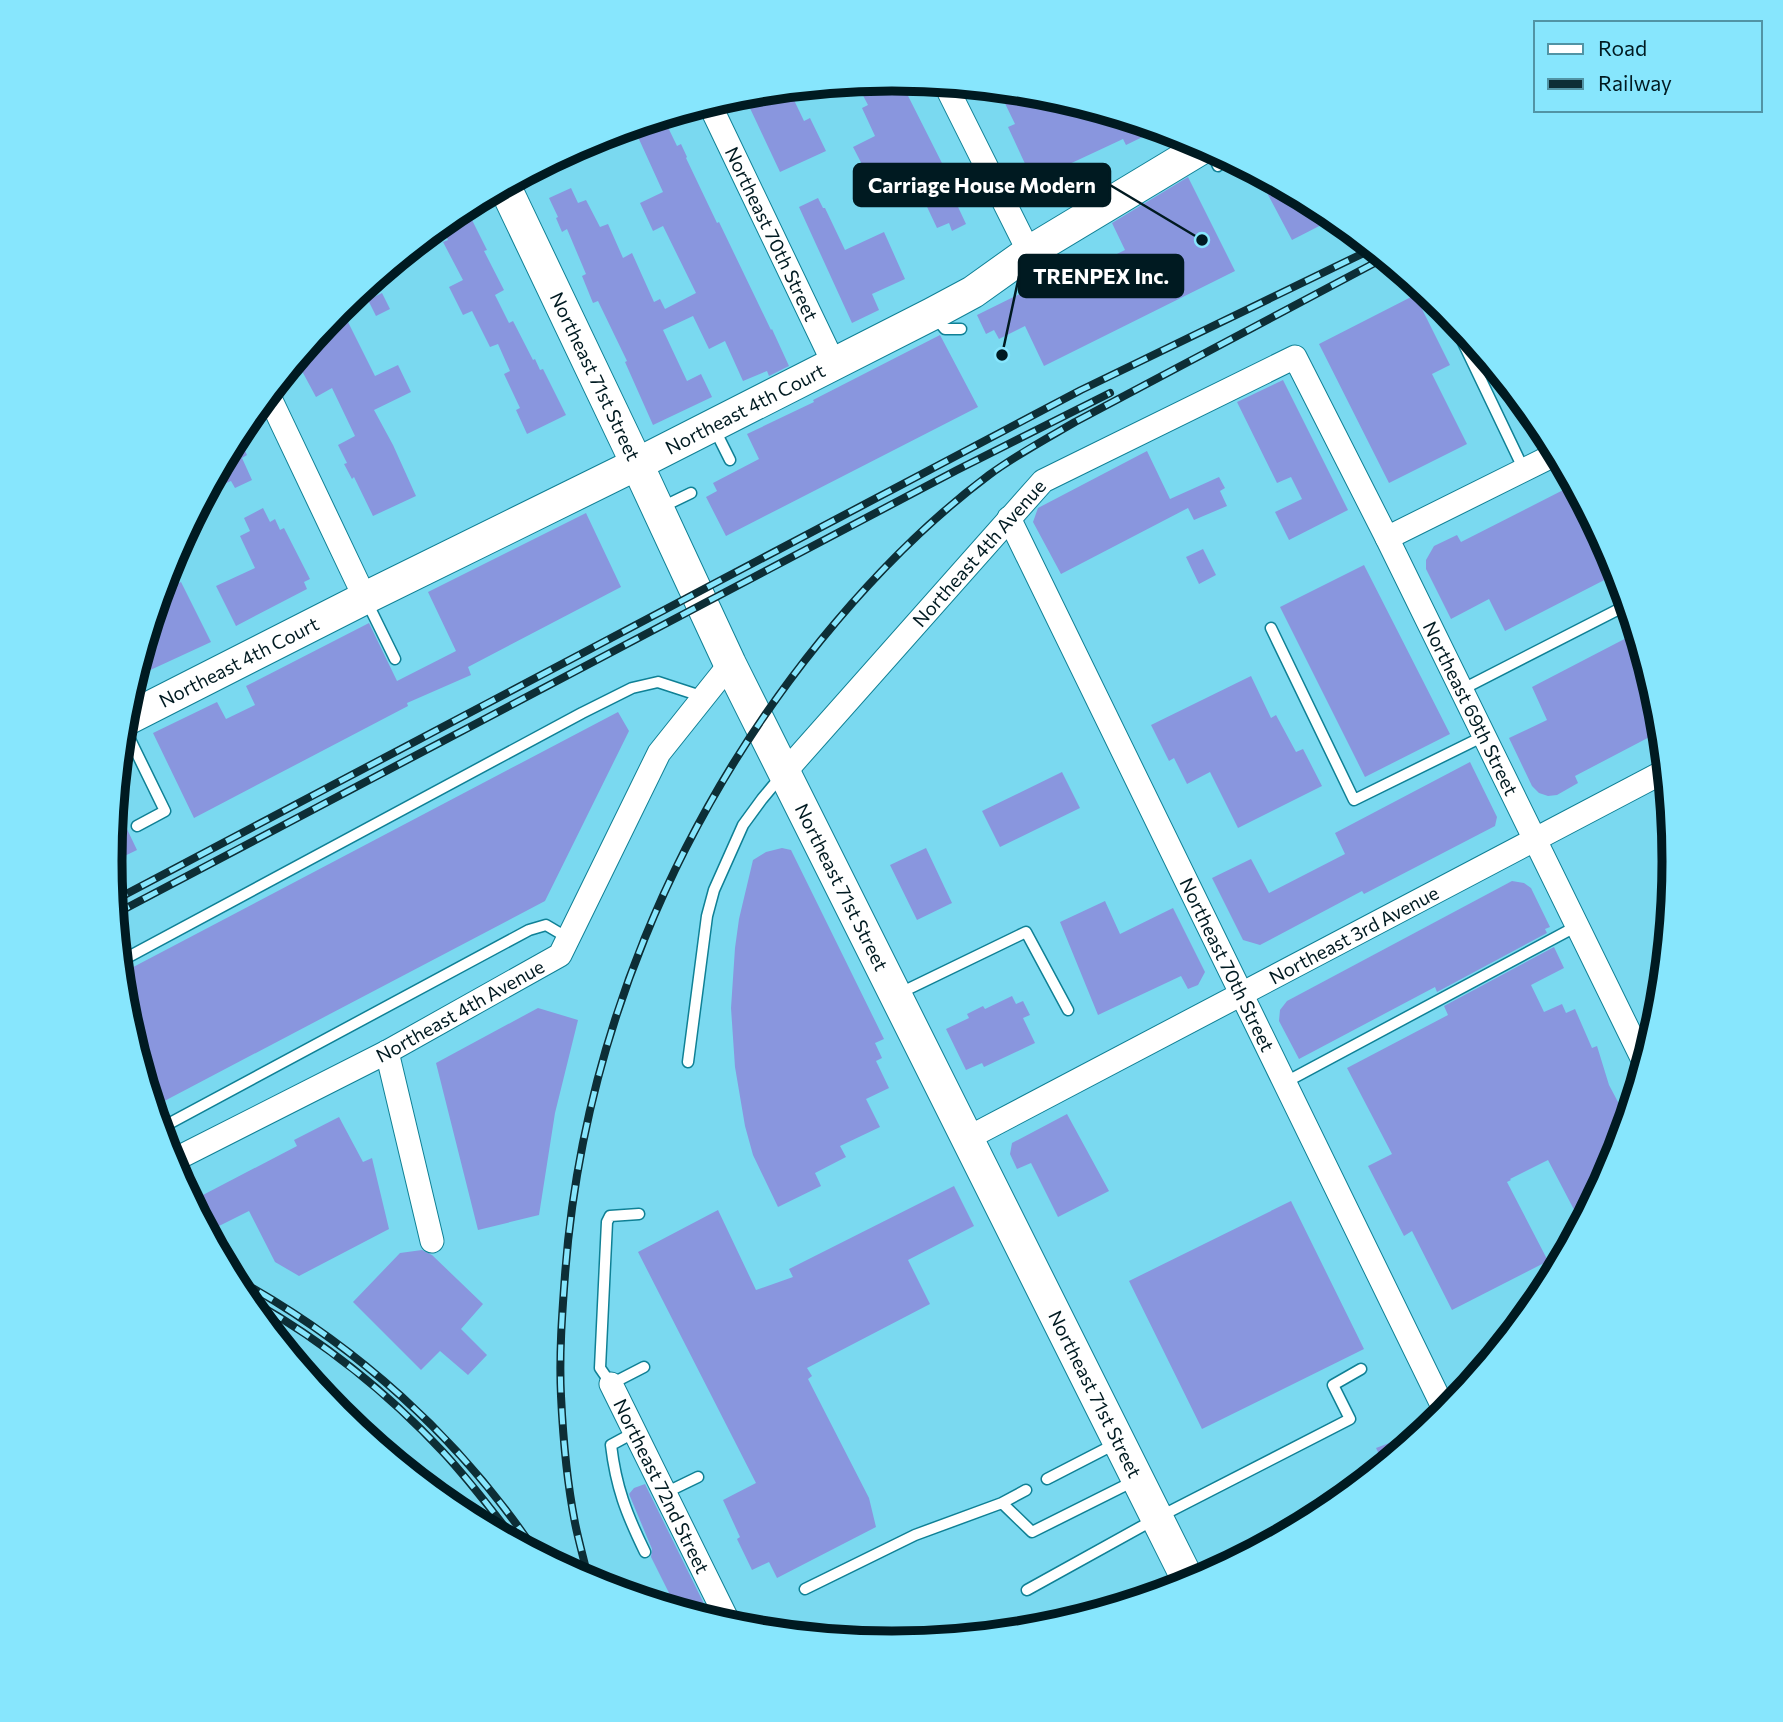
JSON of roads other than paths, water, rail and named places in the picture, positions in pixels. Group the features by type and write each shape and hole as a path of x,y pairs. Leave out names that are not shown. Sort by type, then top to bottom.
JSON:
{"street":[{"path":"950,94 1029,252"},
{"name":"Northeast 70th Street","path":"713,112 834,364"},
{"name":"Northeast 4th Court","path":"135,717 365,598 932,314 973,292 1029,252 1203,157"},
{"name":"Northeast 71st Street","path":"508,193 730,664 1184,1573"},
{"name":"Northeast 4th Avenue","path":"784,773 1043,481 1295,357"},
{"name":"Northeast 69th Street","path":"1295,357 1387,538 1638,1049"},
{"path":"273,404 365,598"},
{"path":"1387,538 1547,458"},
{"name":"Northeast 70th Street","path":"1009,518 1440,1401"},
{"name":"Northeast 4th Avenue","path":"180,1157 387,1052 560,955 659,753 730,664"},
{"name":"Northeast 3rd Avenue","path":"968,1138 1657,775"},
{"path":"387,1052 432,1241"},
{"name":"Northeast 72nd Street","path":"611,1384 724,1612"}],"lane":[{"path":"932,314 945,329 961,329"},
{"path":"1465,348 1524,470"},
{"path":"713,425 730,460"},
{"path":"658,509 691,493"},
{"path":"365,598 395,659"},
{"path":"1461,690 1619,609"},
{"path":"1271,628 1354,800 1484,736"},
{"path":"128,957 632,688 658,682 704,697"},
{"path":"131,740 165,811 136,826"},
{"path":"688,1062 707,916 714,890 743,825 784,773"},
{"path":"168,1124 529,930 546,925 568,938"},
{"path":"1283,1083 1577,926"},
{"path":"896,995 1026,932 1068,1010"},
{"path":"639,1214 610,1216 607,1222 600,1368 611,1384 644,1367"},
{"path":"1027,1590 1157,1518 1350,1419 1333,1385 1361,1369"},
{"path":"635,1432 611,1445 615,1474 626,1513 645,1552"},
{"path":"1047,1479 1118,1443"},
{"path":"665,1493 698,1477"},
{"path":"1002,1503 1032,1532 1136,1480"},
{"path":"805,1589 915,1535 1002,1503 1026,1490"}],"railway":[{"path":"123,896 1081,390 1364,253"},
{"path":"586,1567 570,1492 561,1396 565,1275 575,1189 592,1104 615,1020 645,938 680,859 722,783 769,709 821,640 879,574 966,493 1010,461 1075,422 1375,263"},
{"path":"123,910 957,470 1110,393"},
{"path":"249,1286 320,1331 402,1397 475,1471 527,1539"},
{"path":"266,1309 348,1365 397,1407 453,1463 505,1528"}],"place":[{"name":"Carriage House Modern","path":"1202,240"},
{"name":"TRENPEX Inc.","path":"1002,355"}]}
